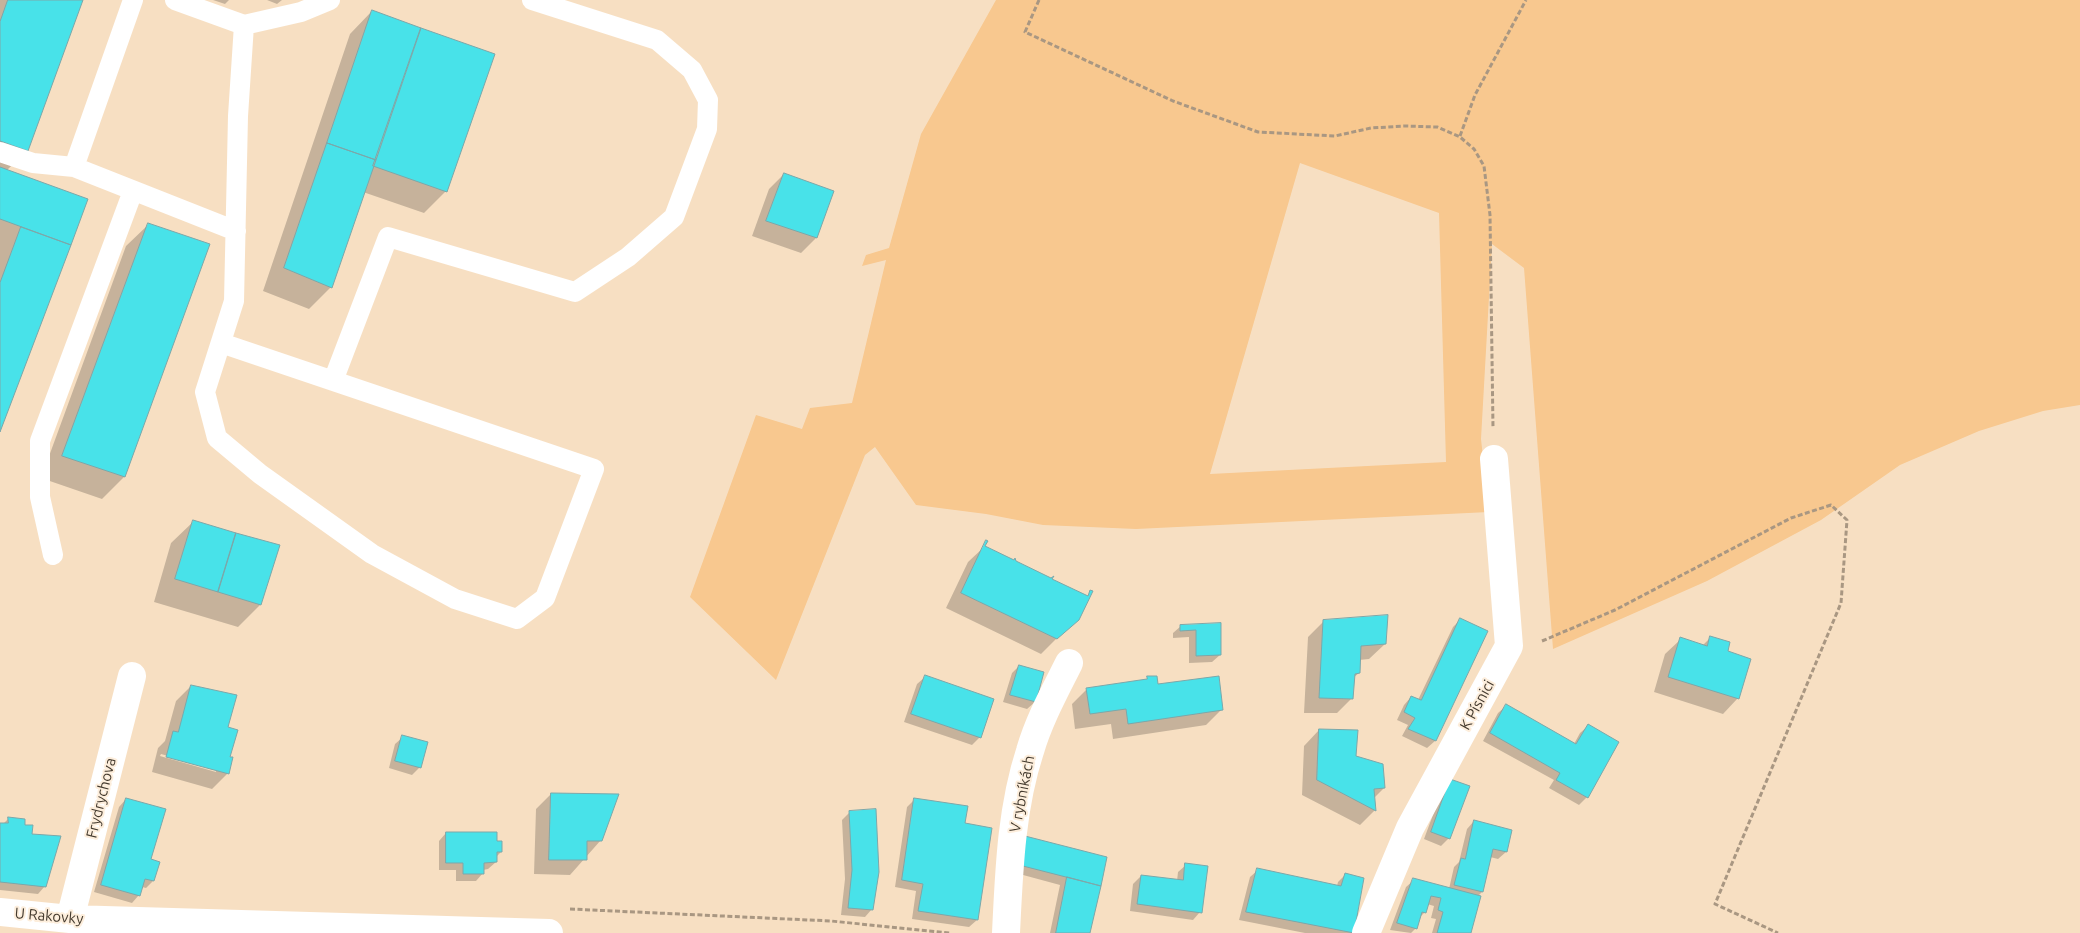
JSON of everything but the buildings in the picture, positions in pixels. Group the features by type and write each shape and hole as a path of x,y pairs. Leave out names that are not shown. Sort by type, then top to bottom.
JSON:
{"street":[{"name":"K Písnici","path":"1366,933 1410,828 1509,646 1494,459"},
{"name":"V rybníkách","path":"1006,933 1010,856 1020,792 1030,751 1050,702 1069,663"},
{"name":"Frydrychova","path":"70,919 132,676"},
{"name":"U Rakovky","path":"0,912 70,919 548,933"}],"lane":[{"path":"74,167 133,0"},
{"path":"175,0 244,25 301,12 330,0"},
{"path":"333,381 388,238 575,292 628,257 674,217 707,129 708,100 692,70 656,40 532,0"},
{"path":"221,343 594,469 545,598 517,619 454,599 372,554 260,474 216,438 206,392 221,343 234,302 238,116 244,25"},
{"path":"0,152 33,163 74,167 236,231"},
{"path":"53,555 40,497 40,441 133,191"}],"path":[{"path":"1040,0 1026,32 1173,101 1258,132 1335,136 1371,128 1437,127 1460,137 1474,149 1484,166 1490,215 1494,459"},
{"path":"1460,137 1474,95 1526,0"},
{"path":"1502,658 1615,610 1791,518 1831,505 1847,520 1841,603 1715,904 1778,933"}],"shaded area":[{"path":"996,0 2080,0 2080,405 2043,411 1979,431 1900,465 1821,520 1707,581 1553,649 1524,268 1492,244 1481,439 1489,512 1136,529 1043,525 986,514 916,505 875,447 865,455 776,680 690,597 756,415 802,429 810,408 852,403 886,260 862,266 866,255 889,248 921,134","holes":["1300,163 1439,213 1446,462 1210,474"]}]}
